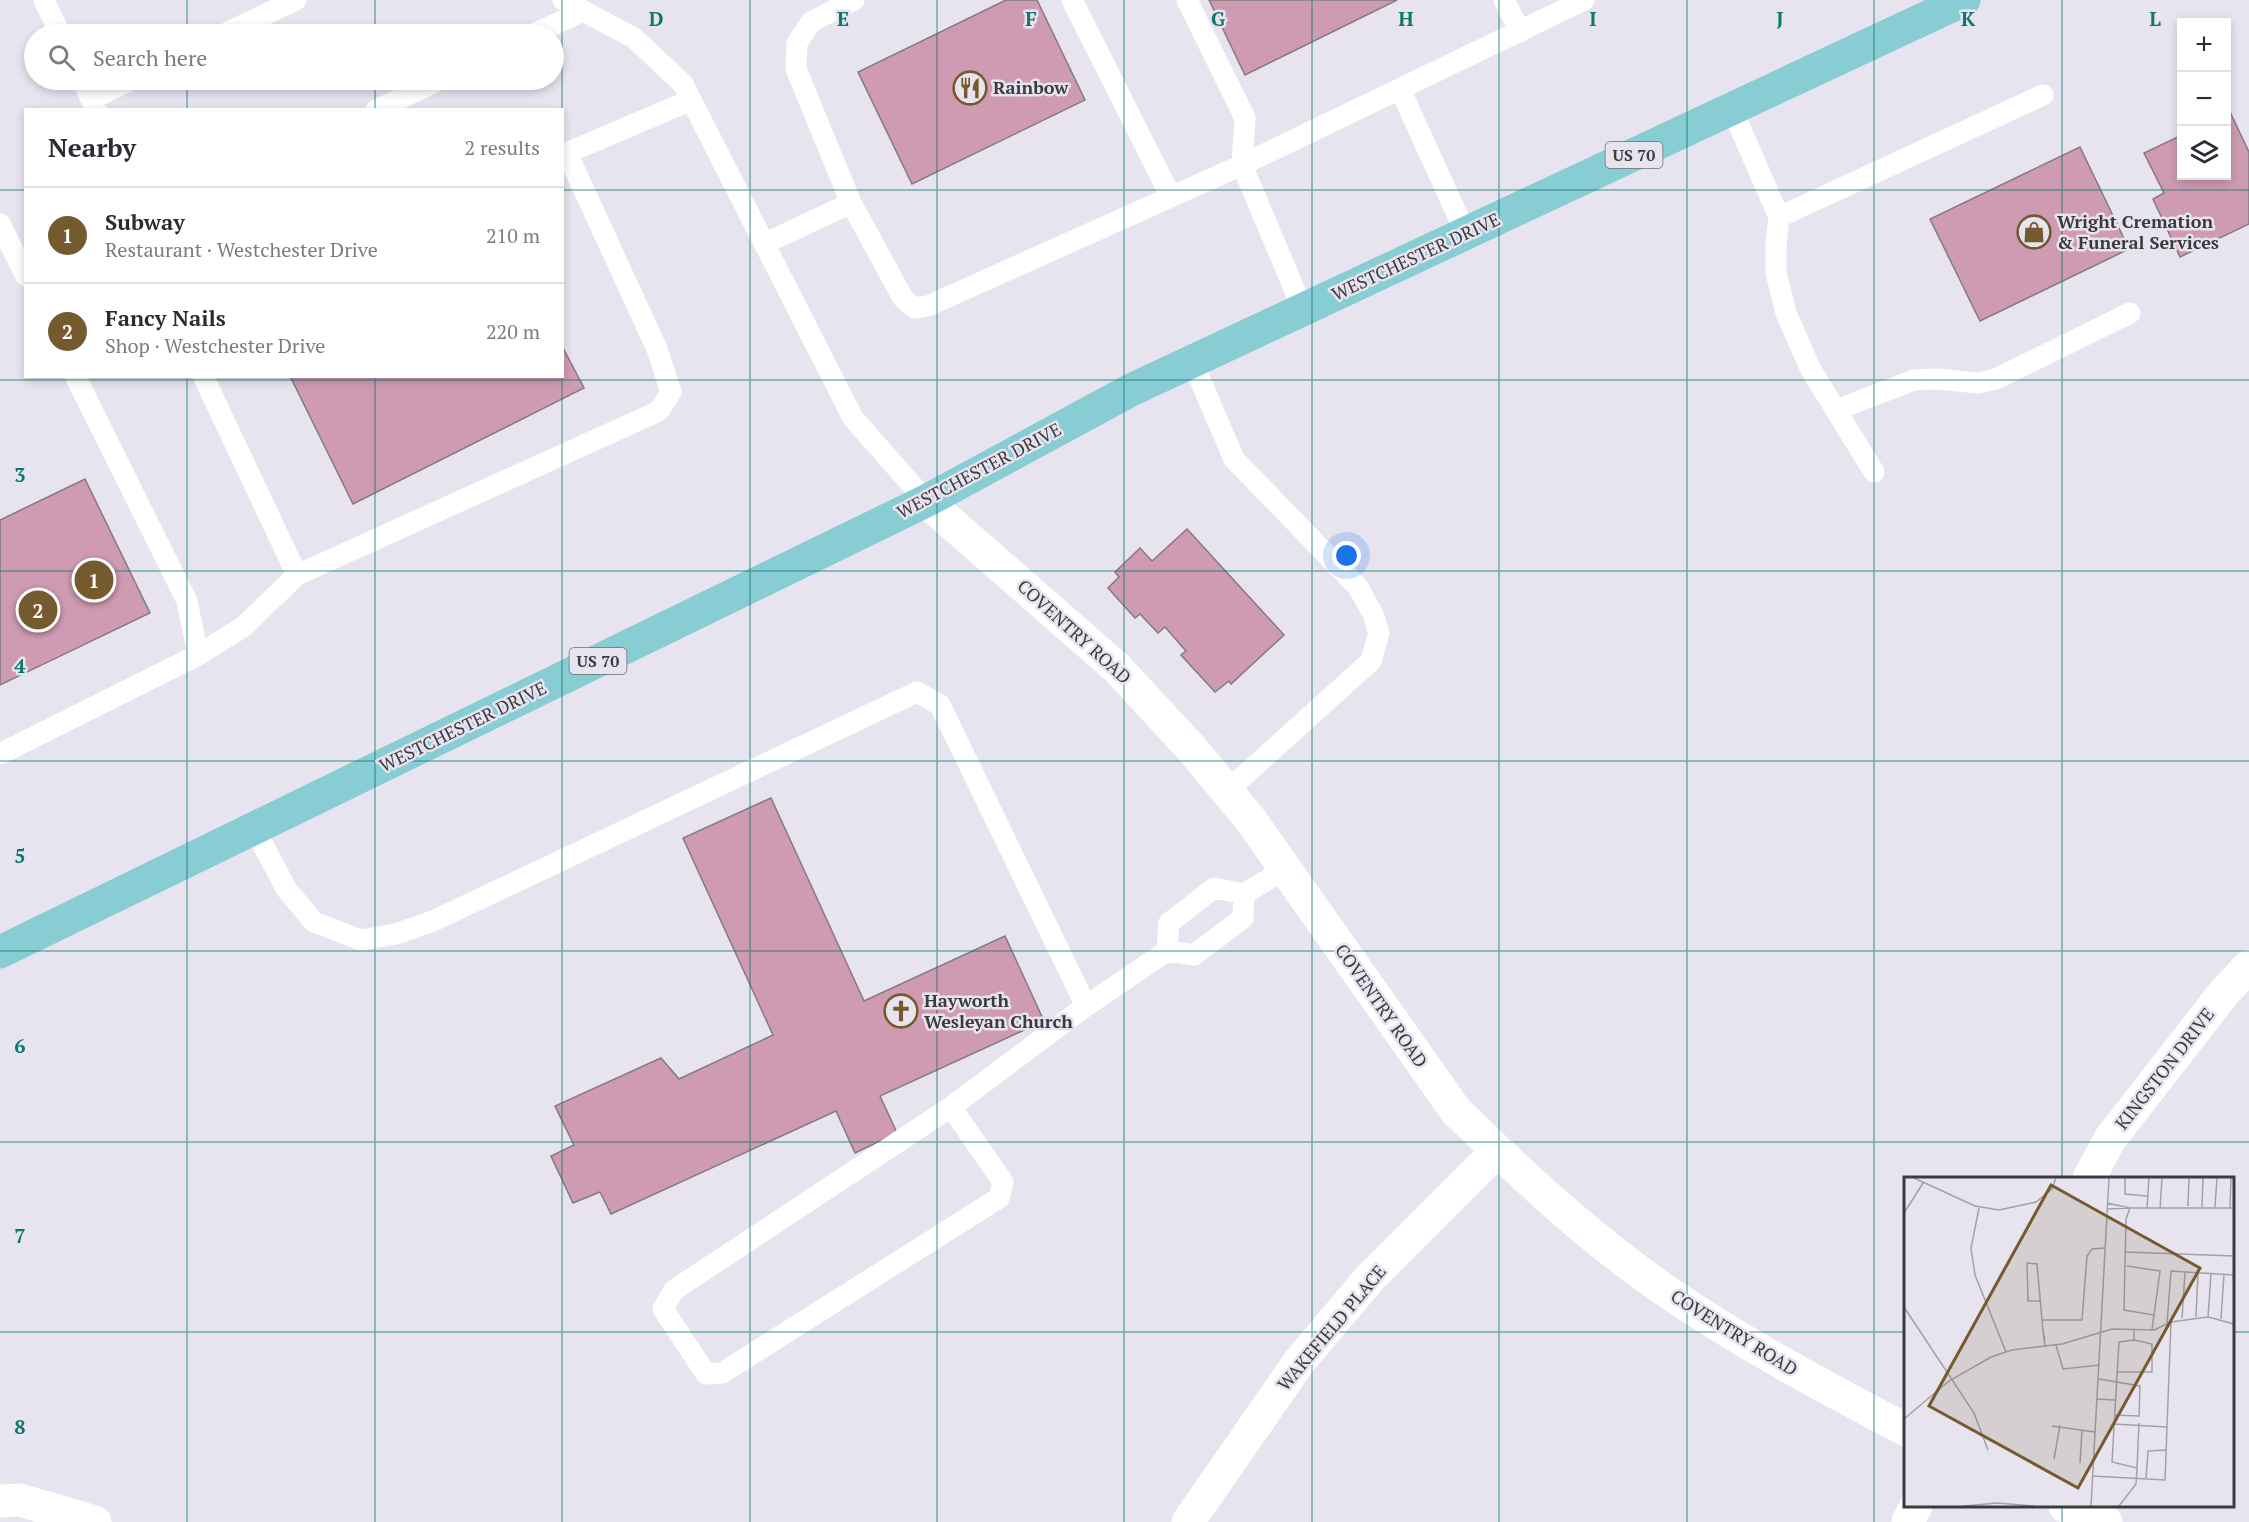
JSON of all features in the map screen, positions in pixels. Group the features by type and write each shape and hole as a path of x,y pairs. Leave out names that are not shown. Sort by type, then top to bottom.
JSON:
{"main road":[{"name":"WESTCHESTER DRIVE","path":"0,952 926,501 1131,390 1964,0"}],"street":[{"name":"COVENTRY ROAD","path":"926,501 1118,668 1192,749 1250,819 1456,1111 1497,1151 1599,1241 1666,1291 1797,1372 1904,1429"},
{"name":"KINGSTON DRIVE","path":"2090,1177 2110,1139 2223,994 2249,966"},
{"name":"WAKEFIELD PLACE","path":"1188,1522 1299,1362 1370,1279 1497,1151"},
{"path":"0,1501 20,1500 95,1522"},
{"path":"1908,1522 1916,1507"},
{"path":"2068,1507 2106,1522"}],"lane":[{"path":"44,0 55,24"},
{"path":"245,24 296,0"},
{"path":"562,0 634,38 683,84 853,418 926,501"},
{"path":"854,0 811,22 797,43 796,69 851,203 903,298 914,308 928,306 1242,165 1584,0"},
{"path":"1072,0 1171,197"},
{"path":"1187,0 1245,118 1242,165 1303,310"},
{"path":"1504,0 1520,32"},
{"path":"555,24 583,11"},
{"path":"1400,89 1466,234"},
{"path":"87,90 94,104 116,90"},
{"path":"380,108 418,90"},
{"path":"1779,217 2043,95"},
{"path":"0,754 198,656 243,627 297,575 659,411 671,392 657,349 565,152 691,100"},
{"path":"1732,109 1779,217 1776,273 1786,314 1811,370 1874,472"},
{"path":"764,244 851,203"},
{"path":"0,224 24,272"},
{"path":"1836,410 1914,380 1937,379 1978,383 1996,380 2130,313"},
{"path":"1192,362 1234,459 1358,587 1373,614 1379,633 1371,661 1227,791"},
{"path":"76,378 187,601 198,656"},
{"path":"204,378 297,575"},
{"path":"254,828 287,890 314,922 361,940 396,934 433,921 917,692 940,705 1086,1006"},
{"path":"1167,951 1169,923 1214,888 1244,894 1285,869"},
{"path":"951,1107 1003,1182 999,1198 722,1374 706,1374 663,1309 674,1290 951,1107 1086,1006 1167,951 1194,955 1243,918 1244,894"}],"building":[{"path":"1006,0 1037,0 1085,100 912,184 858,72"},
{"path":"1209,0 1397,0 1245,75"},
{"path":"2231,114 2249,152 2249,224 2180,257 2153,199 2164,193 2144,153 2177,137 2177,180 2231,180"},
{"path":"2080,147 2129,249 1980,321 1930,219"},
{"path":"564,350 584,388 353,504 291,378 564,378"},
{"path":"85,479 150,613 0,685 0,520"},
{"path":"1187,529 1284,635 1231,684 1229,681 1215,692 1181,655 1186,651 1165,627 1158,633 1140,614 1135,618 1108,588 1119,577 1115,572 1140,548 1152,561"},
{"name":"Hayworth Wesleyan Church","path":"771,798 864,1001 1005,936 1044,1021 880,1096 897,1133 855,1153 836,1111 611,1214 600,1192 573,1203 551,1156 574,1145 555,1106 661,1058 679,1079 773,1035 683,838"}],"place":[{"name":"Rainbow","path":"970,88"},
{"name":"Wright Cremation & Funeral Services","path":"2034,232"},
{"name":"Subway","path":"94,580"},
{"name":"Fancy Nails","path":"38,610"},
{"name":"Hayworth Wesleyan Church","path":"901,1011"}]}
